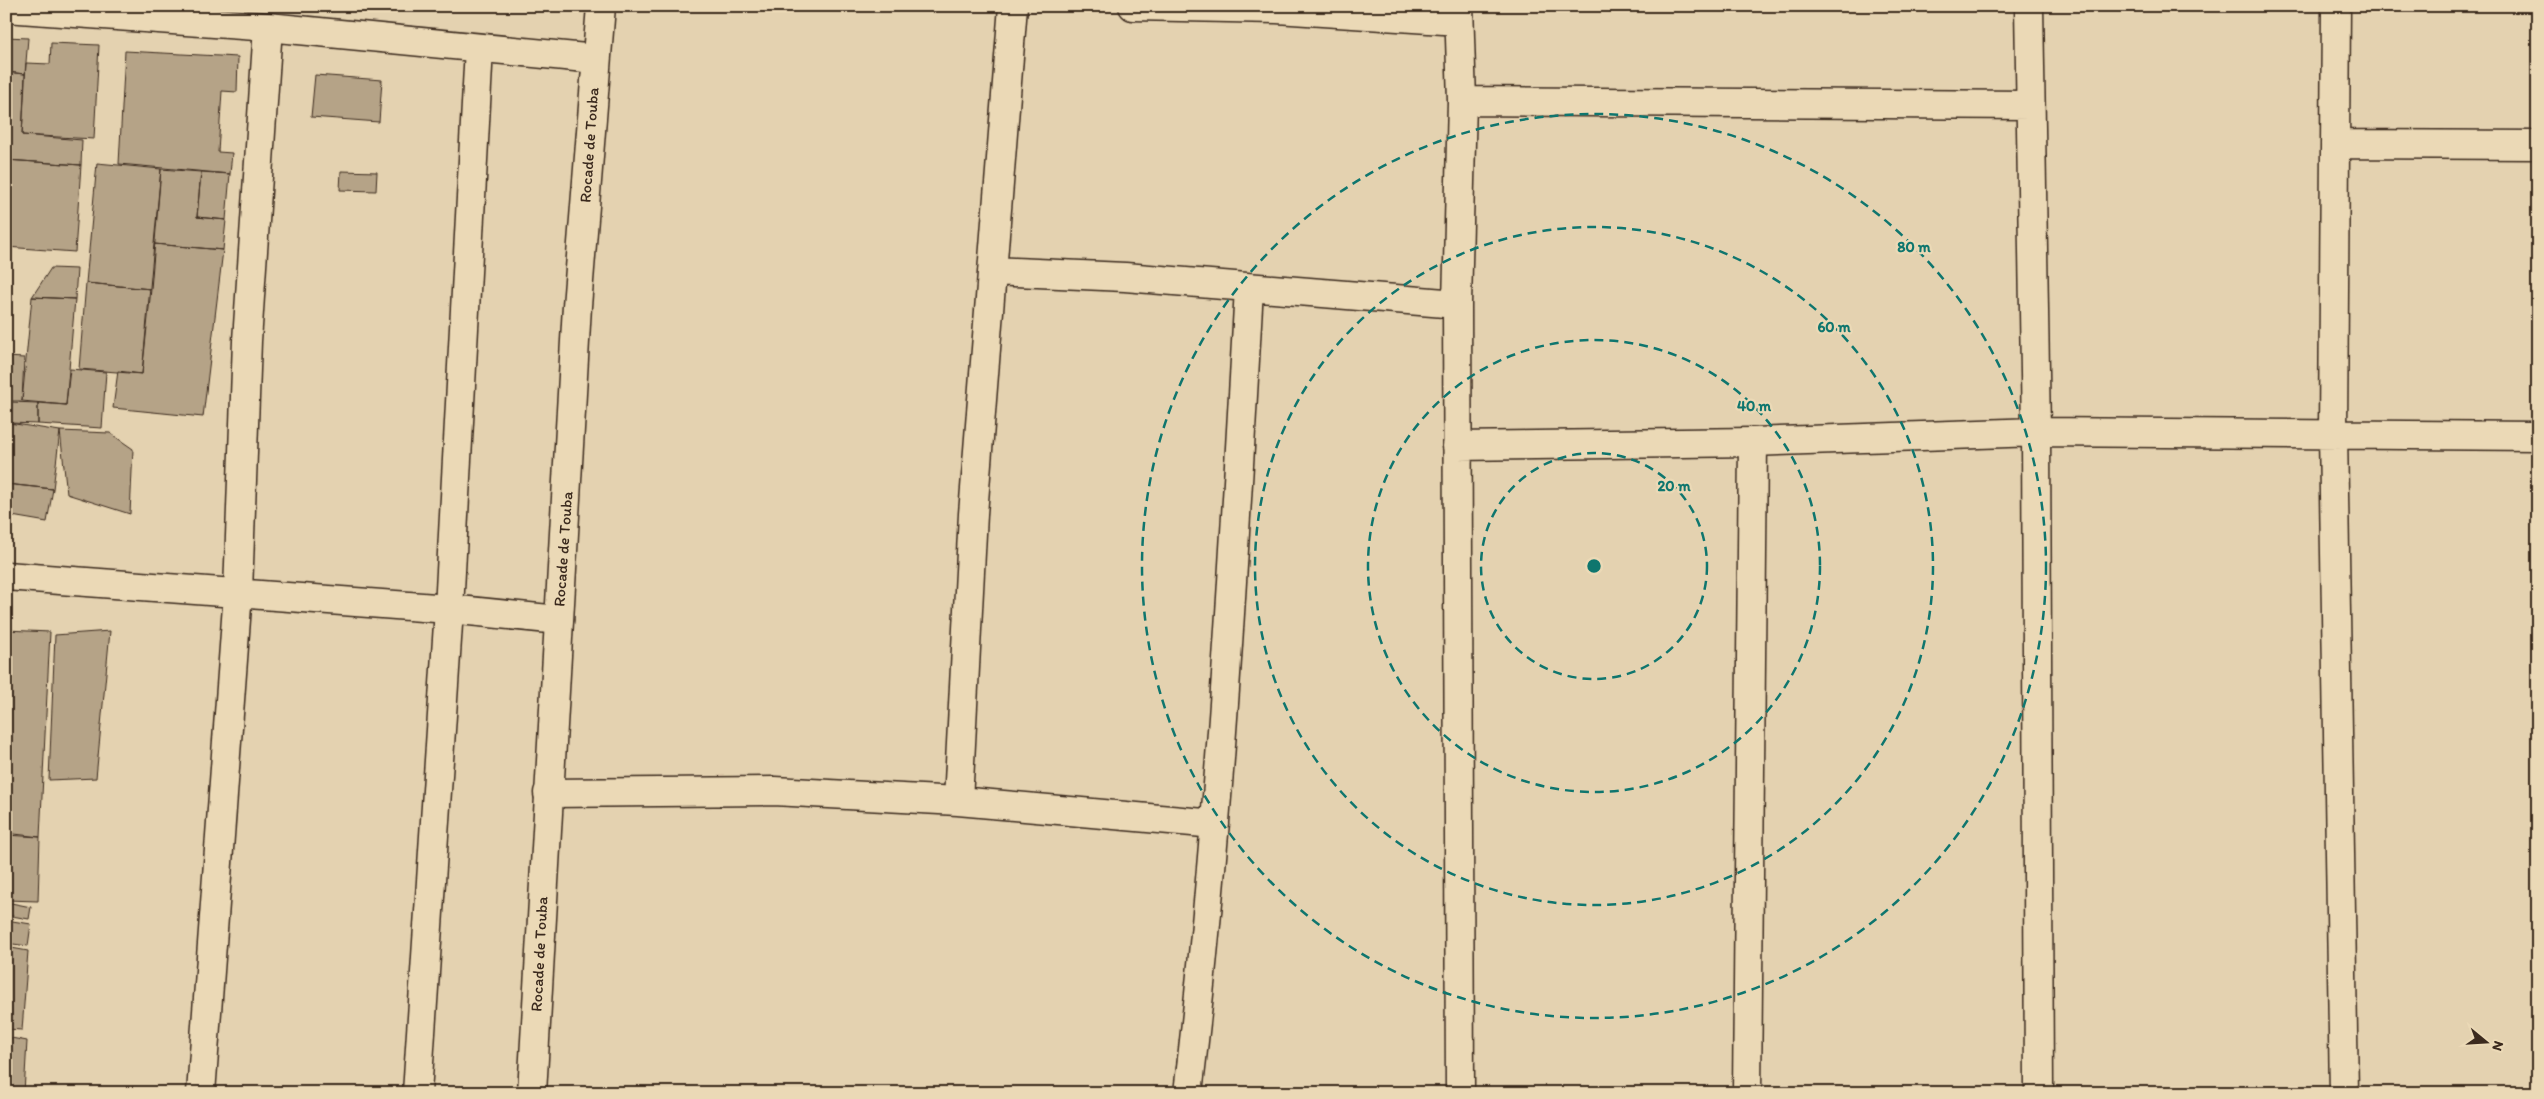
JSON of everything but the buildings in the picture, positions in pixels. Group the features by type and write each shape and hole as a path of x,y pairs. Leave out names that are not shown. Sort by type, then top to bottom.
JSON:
{"street":[{"name":"Rocade de Touba","path":"532,1093 577,306 601,6"},
{"path":"958,800 973,514 1013,6"},
{"path":"1134,6 1277,8 1459,14 1462,101 1457,304 1460,1093"},
{"path":"2029,6 2036,432 2039,1093"},
{"path":"2336,6 2333,434 2344,1093"},
{"path":"6,8 268,27 596,59"},
{"path":"200,1093 238,592 247,341 268,27"},
{"path":"417,1093 449,609 479,48"},
{"path":"1462,101 2030,105"},
{"path":"2335,144 2538,144"},
{"path":"993,271 1125,277 1457,304"},
{"path":"1188,1093 1203,970 1215,824 1234,570 1249,288"},
{"path":"1457,446 1753,442 2036,432 2538,436"},
{"path":"1747,1093 1753,442"},
{"path":"6,576 238,592 558,620"},
{"path":"548,793 774,791 958,800 1215,824"}]}
